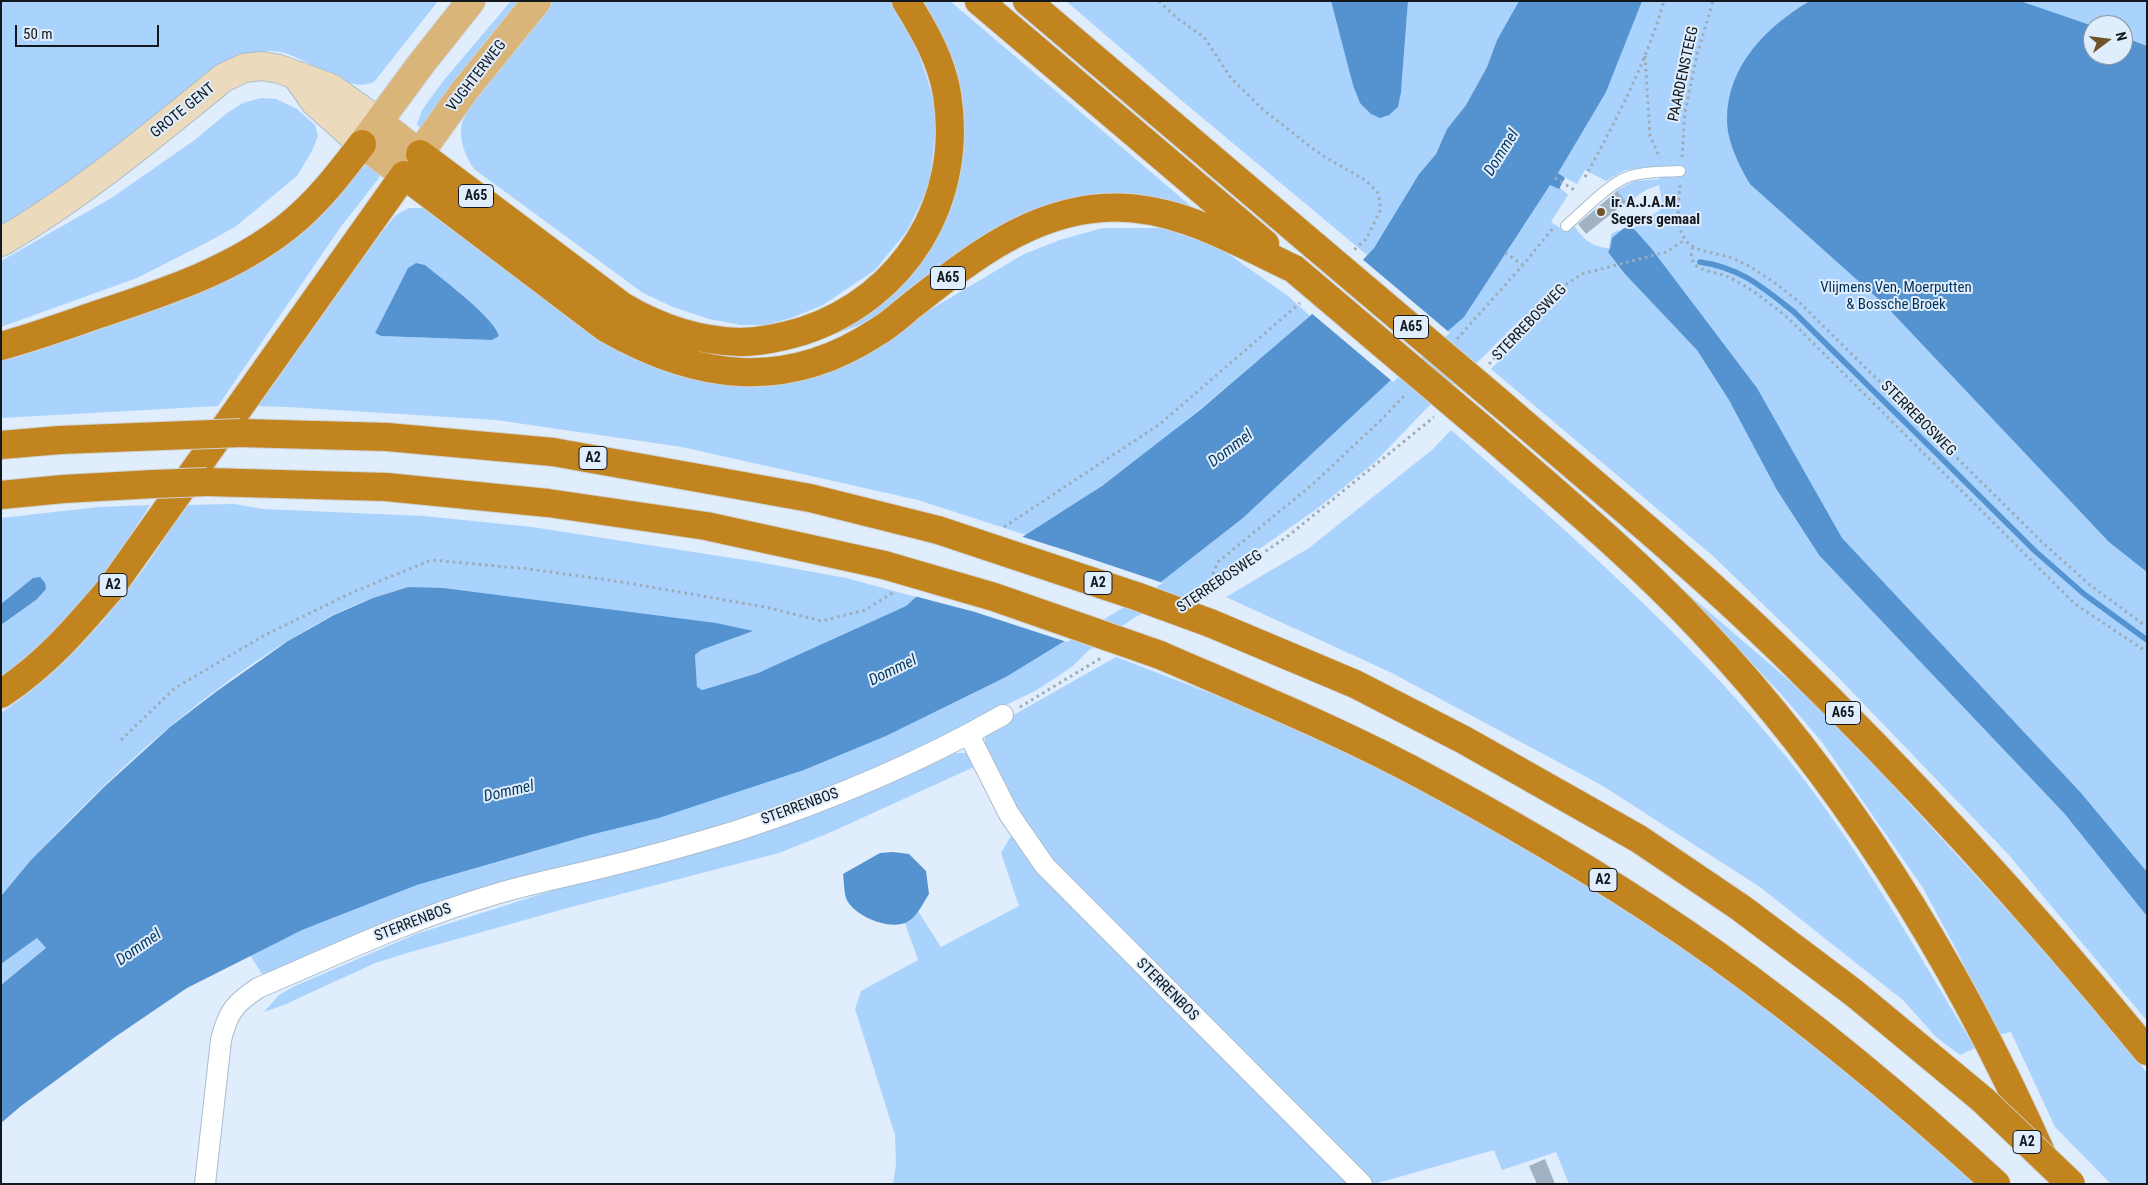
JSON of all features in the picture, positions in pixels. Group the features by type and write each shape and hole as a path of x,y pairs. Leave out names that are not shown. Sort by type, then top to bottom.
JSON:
{"highway":[{"name":"A65","path":"420,154 622,306 640,317 668,330 692,337 715,340 758,341 792,334 819,325 848,311 879,290 905,262 936,208 945,180 950,150 947,93 936,55 925,32 906,1"},
{"name":"A65","path":"978,1 1484,430 1593,525 1687,615 1742,674 1815,763 1866,833 1939,950 2022,1110 2055,1184"},
{"name":"A65","path":"1027,1 1506,408 1681,559 1782,652 1881,750 1965,839 2083,973 2147,1051"},
{"path":"1,346 156,294 245,256 303,213 341,172 362,144"},
{"name":"A65","path":"404,175 606,328 636,345 661,356 702,367 746,373 774,372 840,353 877,332 968,262 1006,238 1041,222 1072,212 1102,208 1126,208 1175,216 1201,224 1294,269"},
{"name":"A2","path":"1,694 33,671 60,647 111,588 404,175"},
{"name":"A2","path":"1,445 60,440 241,433 387,437 554,452 810,498 938,530 1136,596 1210,624 1355,684 1464,740 1639,839 1741,908 1854,993 1983,1100 2071,1184"},
{"name":"A2","path":"1,495 62,488 207,482 386,487 548,503 706,526 884,565 1003,600 1160,656 1333,731 1431,780 1616,887 1713,952 1828,1038 1931,1124 1996,1184"}],"main road":[{"path":"404,175 362,144 420,64 471,1"},
{"name":"VUGHTERWEG","path":"404,175 464,90 537,1"},
{"path":"379,122 420,154"}],"street":[{"name":"GROTE GENT","path":"1,242 39,220 108,171 223,78 244,68 262,66 279,69 331,88 379,122"},
{"path":"296,75 314,102 362,144"},
{"path":"969,735 1003,715"},
{"name":"STERRENBOS","path":"205,1184 221,1040 227,1018 239,1001 258,988 437,913 498,893 606,867 736,830 781,815 861,784 969,735 1009,814 1045,866 1362,1184"}],"lane":[{"path":"1562,224 1614,185 1628,177 1680,171"}],"path":[{"path":"1159,1 1178,19 1204,38 1231,78 1262,108 1320,154 1365,180 1378,193 1381,209 1366,238 1352,252"},
{"path":"1585,177 1615,123 1656,28 1664,1"},
{"name":"PAARDENSTEEG","path":"1685,240 1681,232 1679,220 1680,171 1685,112 1697,55 1713,1"},
{"path":"1644,55 1650,136 1666,172"},
{"path":"1555,178 1576,191"},
{"path":"1453,343 1562,224"},
{"name":"STERREBOSWEG","path":"1489,365 1562,287 1582,274 1612,268 1666,252 1685,240 1693,247 1733,258 1761,272 1800,302 2042,542 2090,585 2147,627"},
{"path":"1693,247 1691,252 1692,260 1699,267 1726,276 1751,289 1788,318 2075,604 2147,652"},
{"path":"1505,253 1523,265"},
{"path":"998,530 1160,424 1303,300"},
{"path":"1204,593 1218,562 1314,483 1382,419 1408,391"},
{"name":"STERREBOSWEG","path":"1196,598 1288,536 1425,426 1439,412"},
{"path":"121,740 176,688 265,635 351,593 431,560 529,569 622,582 765,607 822,621 865,610 898,590"},
{"path":"1003,715 1038,697 1104,656"}],"green space":[{"path":"1,1 438,1 374,82 362,85 349,83 284,53 268,51 248,56 1,234"},
{"path":"511,1 524,1 424,127 419,127 417,124 422,110 444,80"},
{"path":"554,1 892,1 917,48 933,97 936,129 929,186 907,231 875,270 823,305 791,318 766,325 741,325 709,319 673,307 643,293 474,169 466,155 461,129 474,101 501,64"},
{"path":"918,1 950,1 1199,213 1105,199 857,326 830,336 849,324 951,184"},
{"path":"1066,1 1331,1 1339,32 1401,92 1408,1 1519,1 1497,40 1487,67 1466,105 1447,129 1436,154 1419,174 1374,248 1367,255"},
{"name":"Vlijmens Ven, Moerputten & Bossche Broek","path":"1640,1 2147,1 2147,1021 2008,854 1834,673 1712,555 1491,369 1531,327 1522,318 1425,410 1376,461 1318,508 1202,589 1135,617 1088,651 1073,666 1037,690 860,775 789,804 604,860 436,906 370,928 279,969 262,974 250,955 302,930 417,885 590,835 659,818 804,770 886,736 1006,677 1161,582 1243,518 1391,380 1550,184","holes":["1657,166 1659,179 1635,181 1617,190 1616,195 1624,205 1646,190 1659,185 1662,202 1660,210 1633,228 1616,231 1611,234 1609,248 1593,244 1580,234 1574,225 1562,229 1551,222 1568,195 1558,186 1564,177 1577,184 1585,170 1606,181 1625,170"]},
{"path":"261,98 276,99 297,109 315,125 318,136 312,151 297,176 235,227 204,244 137,278 1,327 1,261 113,197 196,139 227,113 243,103"},
{"path":"372,164 380,173 379,178 340,228 218,406 1,418 1,355 131,315 352,177 366,165"},
{"path":"409,208 425,208 734,379 923,314 1024,254 1060,240 1102,228 1162,228 1217,246 1288,296 1310,316 1130,465 1084,498 1026,535 918,500 682,447 496,420 255,406 369,247 396,215","holes":["416,263 425,265 478,309 488,319 499,336 492,340 381,336 375,333 408,268"]},
{"path":"1451,430 1627,587 1710,670 1750,714 1788,759 1839,828 1909,937 1975,1048 1960,1055 1936,1037 1904,1001 1760,887 1603,786 1392,673 1226,597 1309,548 1433,449"},
{"path":"234,504 263,509 424,516 532,527 758,562 846,578 916,597 906,606 758,673 701,690 697,688 695,655 701,650 752,631 408,587 389,593 333,615 287,641 242,671 197,705 154,740 113,778 73,817 1,896 1,713 55,671 104,619 148,563 185,505"},
{"path":"150,505 101,581 78,611 1,683 1,625 36,600 33,578 1,604 1,518 99,507"},
{"path":"1679,586 1793,684 1839,727 2019,923 2125,1044 2147,1073 2147,1184 2111,1184 2055,1127 2011,1032 1998,1035 1956,949 1923,888 1822,742 1781,694"},
{"path":"1116,657 1246,707 1359,756 1571,872 1736,984 1804,1037 1942,1151 1976,1184 1569,1184 1556,1152 1502,1170 1494,1150 1374,1184 1036,844 984,756 985,738 994,726"},
{"path":"953,753 966,753 976,766 829,833 779,853 571,907 407,953 375,963 286,1004 264,1012 279,995 295,986 416,934 591,878"},
{"path":"1014,831 1351,1184 893,1184 896,1165 895,1135 855,1009 861,991 918,960 905,923 918,911 941,947 1019,906 1001,853"},
{"path":"37,938 46,948 1,985 1,964"}],"water":[{"path":"1331,1 1408,1 1401,92 1398,107 1389,115 1380,118 1371,114 1360,103 1353,85"},
{"name":"Dommel","path":"1519,1 1642,1 1606,92 1558,173 1565,178 1559,189 1550,185 1464,317 1391,380 1243,518 1161,582 1006,677 886,736 804,770 659,818 590,835 417,885 302,930 187,988 115,1037 21,1106 1,1123 1,985 46,948 37,938 1,964 1,896 31,860 104,787 170,727 217,691 288,641 334,615 373,598 408,587 443,588 716,623 753,631 701,650 695,655 697,687 702,690 758,673 906,606 916,597 977,566 1102,486 1200,410 1310,316 1374,248 1419,174 1436,154 1447,129 1466,105 1487,67 1497,40"},
{"path":"1810,1 2020,1 2083,23 2083,65 2133,65 2133,41 2147,46 2147,572 2109,542 1884,304 1750,184 1734,153 1729,136 1727,119 1729,100 1734,82 1752,50 1765,35 1794,11"},
{"path":"1624,228 1634,229 1651,248 1757,388 1842,538 2081,793 2147,872 2147,916 2064,813 1819,555 1777,490 1729,400 1697,350 1625,274 1608,252 1612,238"},
{"path":"416,263 425,265 478,309 495,328 499,336 492,340 381,336 375,333 408,268"},
{"path":"40,577 45,583 46,589 36,600 1,625 1,604 33,578"},
{"path":"880,853 909,854 926,871 929,894 914,917 907,922 891,925 864,916 850,905 846,898 843,874"}],"pier":[{"path":"1361,258 1450,333 1393,382 1310,312"},
{"path":"1020,536 1163,583 1067,642 975,612 914,596 976,564"}],"building":[{"name":"ir. A.J.A.M. Segers gemaal","path":"1617,191 1626,202 1586,234 1578,224"},
{"path":"1545,1159 1555,1184 1537,1184 1529,1166"}],"waterway":[{"path":"1700,262 1739,274 1761,287 1794,312 2035,551 2084,594 2147,640"}],"place":[{"name":"ir. A.J.A.M. Segers gemaal","path":"1601,212"}]}
